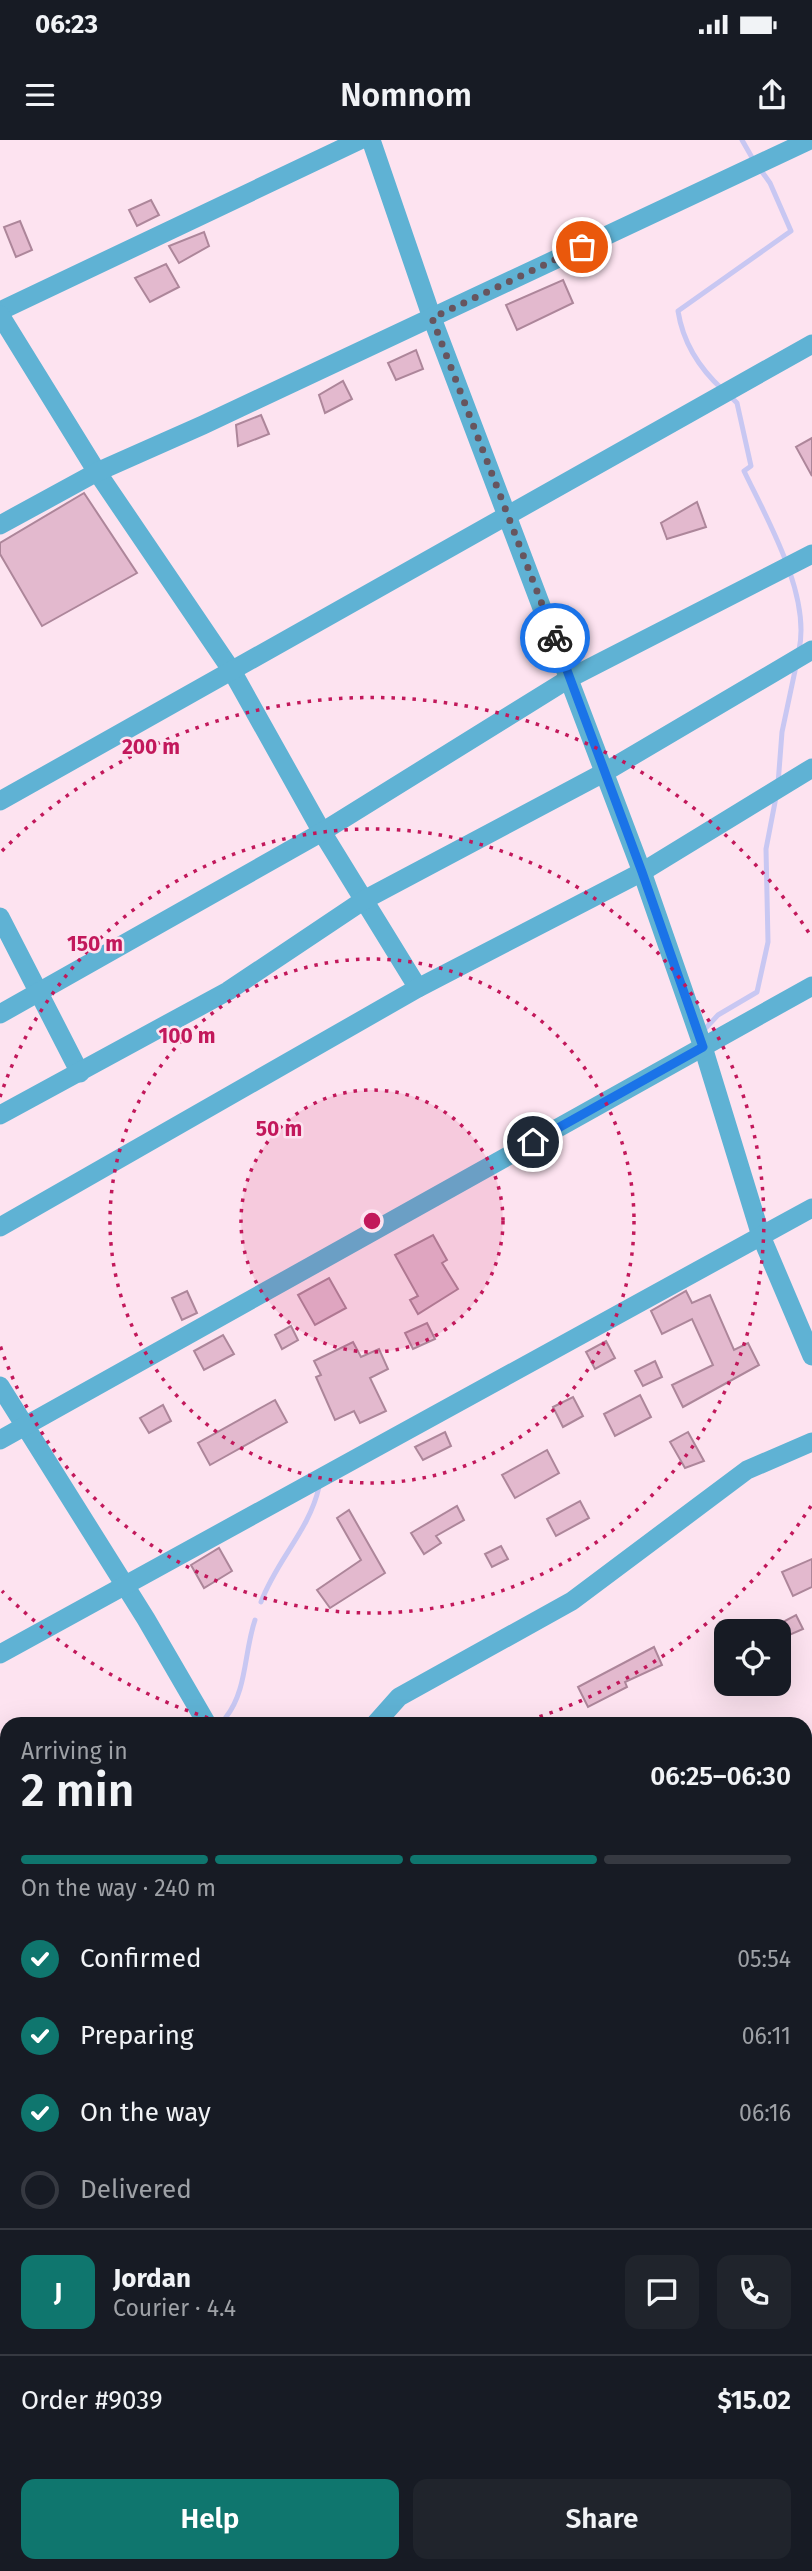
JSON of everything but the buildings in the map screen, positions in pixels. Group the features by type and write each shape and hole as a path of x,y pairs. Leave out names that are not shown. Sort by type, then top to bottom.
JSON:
{"street":[{"path":"360,140 0,313 97,472 232,671 322,832 418,988"},
{"path":"371,140 432,318 642,872 703,1047 761,1236 812,1356"},
{"path":"0,525 97,472 810,140"},
{"path":"0,801 812,344"},
{"path":"0,1014 322,832 570,678 812,554"},
{"path":"0,1115 228,991 364,900 605,772 812,650"},
{"path":"0,1227 418,988 642,872 812,768"},
{"path":"0,917 80,1073"},
{"path":"0,1440 812,986"},
{"path":"0,1654 812,1208"},
{"path":"0,1386 124,1585 202,1717"},
{"path":"381,1717 399,1697 572,1601 747,1470 812,1442"}],"waterway":[{"path":"742,140 754,161"},
{"path":"723,390 707,373 688,345 678,311 791,231 770,183 760,169"},
{"path":"730,396 737,403 751,466 744,471 775,534 793,582 801,628 799,650"},
{"path":"778,784 782,732 796,666"},
{"path":"703,1031 718,1015 757,992 768,942 766,849 776,797"},
{"path":"261,1602 275,1572 308,1517 319,1487"},
{"path":"226,1717 242,1683 255,1620"}],"way so far":[{"path":"555,638 432,318 582,247"}],"route":[{"path":"533,1142 703,1047 642,872 555,638"}]}
